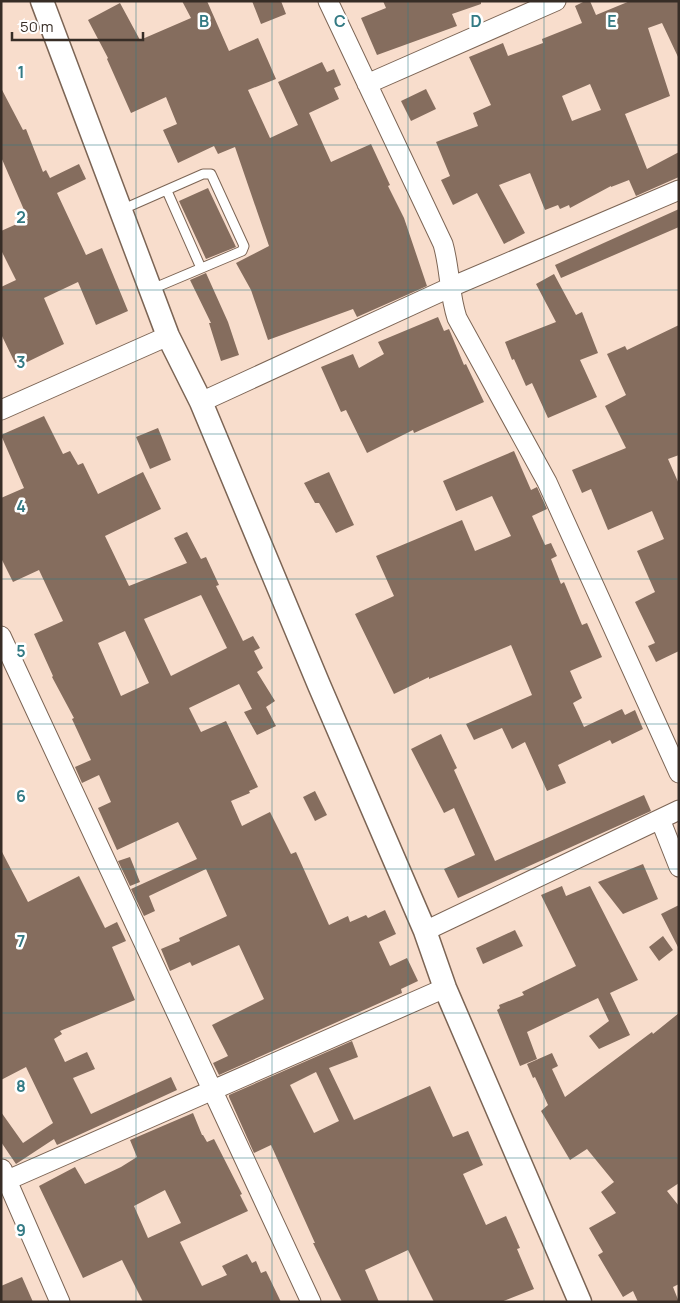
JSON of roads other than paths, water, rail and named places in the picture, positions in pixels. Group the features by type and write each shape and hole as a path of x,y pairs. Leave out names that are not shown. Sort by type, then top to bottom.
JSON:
{"street":[{"path":"42,1 120,210 152,289 168,336 201,402 424,931 446,988 580,1302"},
{"path":"328,1 443,244 448,261 453,304 457,318 547,482 679,772"},
{"path":"367,84 556,1"},
{"path":"201,402 451,287 679,190"},
{"path":"1,410 168,336"},
{"path":"1,636 311,1302"},
{"path":"424,931 679,810"},
{"path":"660,819 679,867"},
{"path":"60,1302 3,1177 213,1090 446,988"}],"lane":[{"path":"120,210 203,174 211,174 244,246 242,251 152,289"},
{"path":"167,191 201,268"}]}
